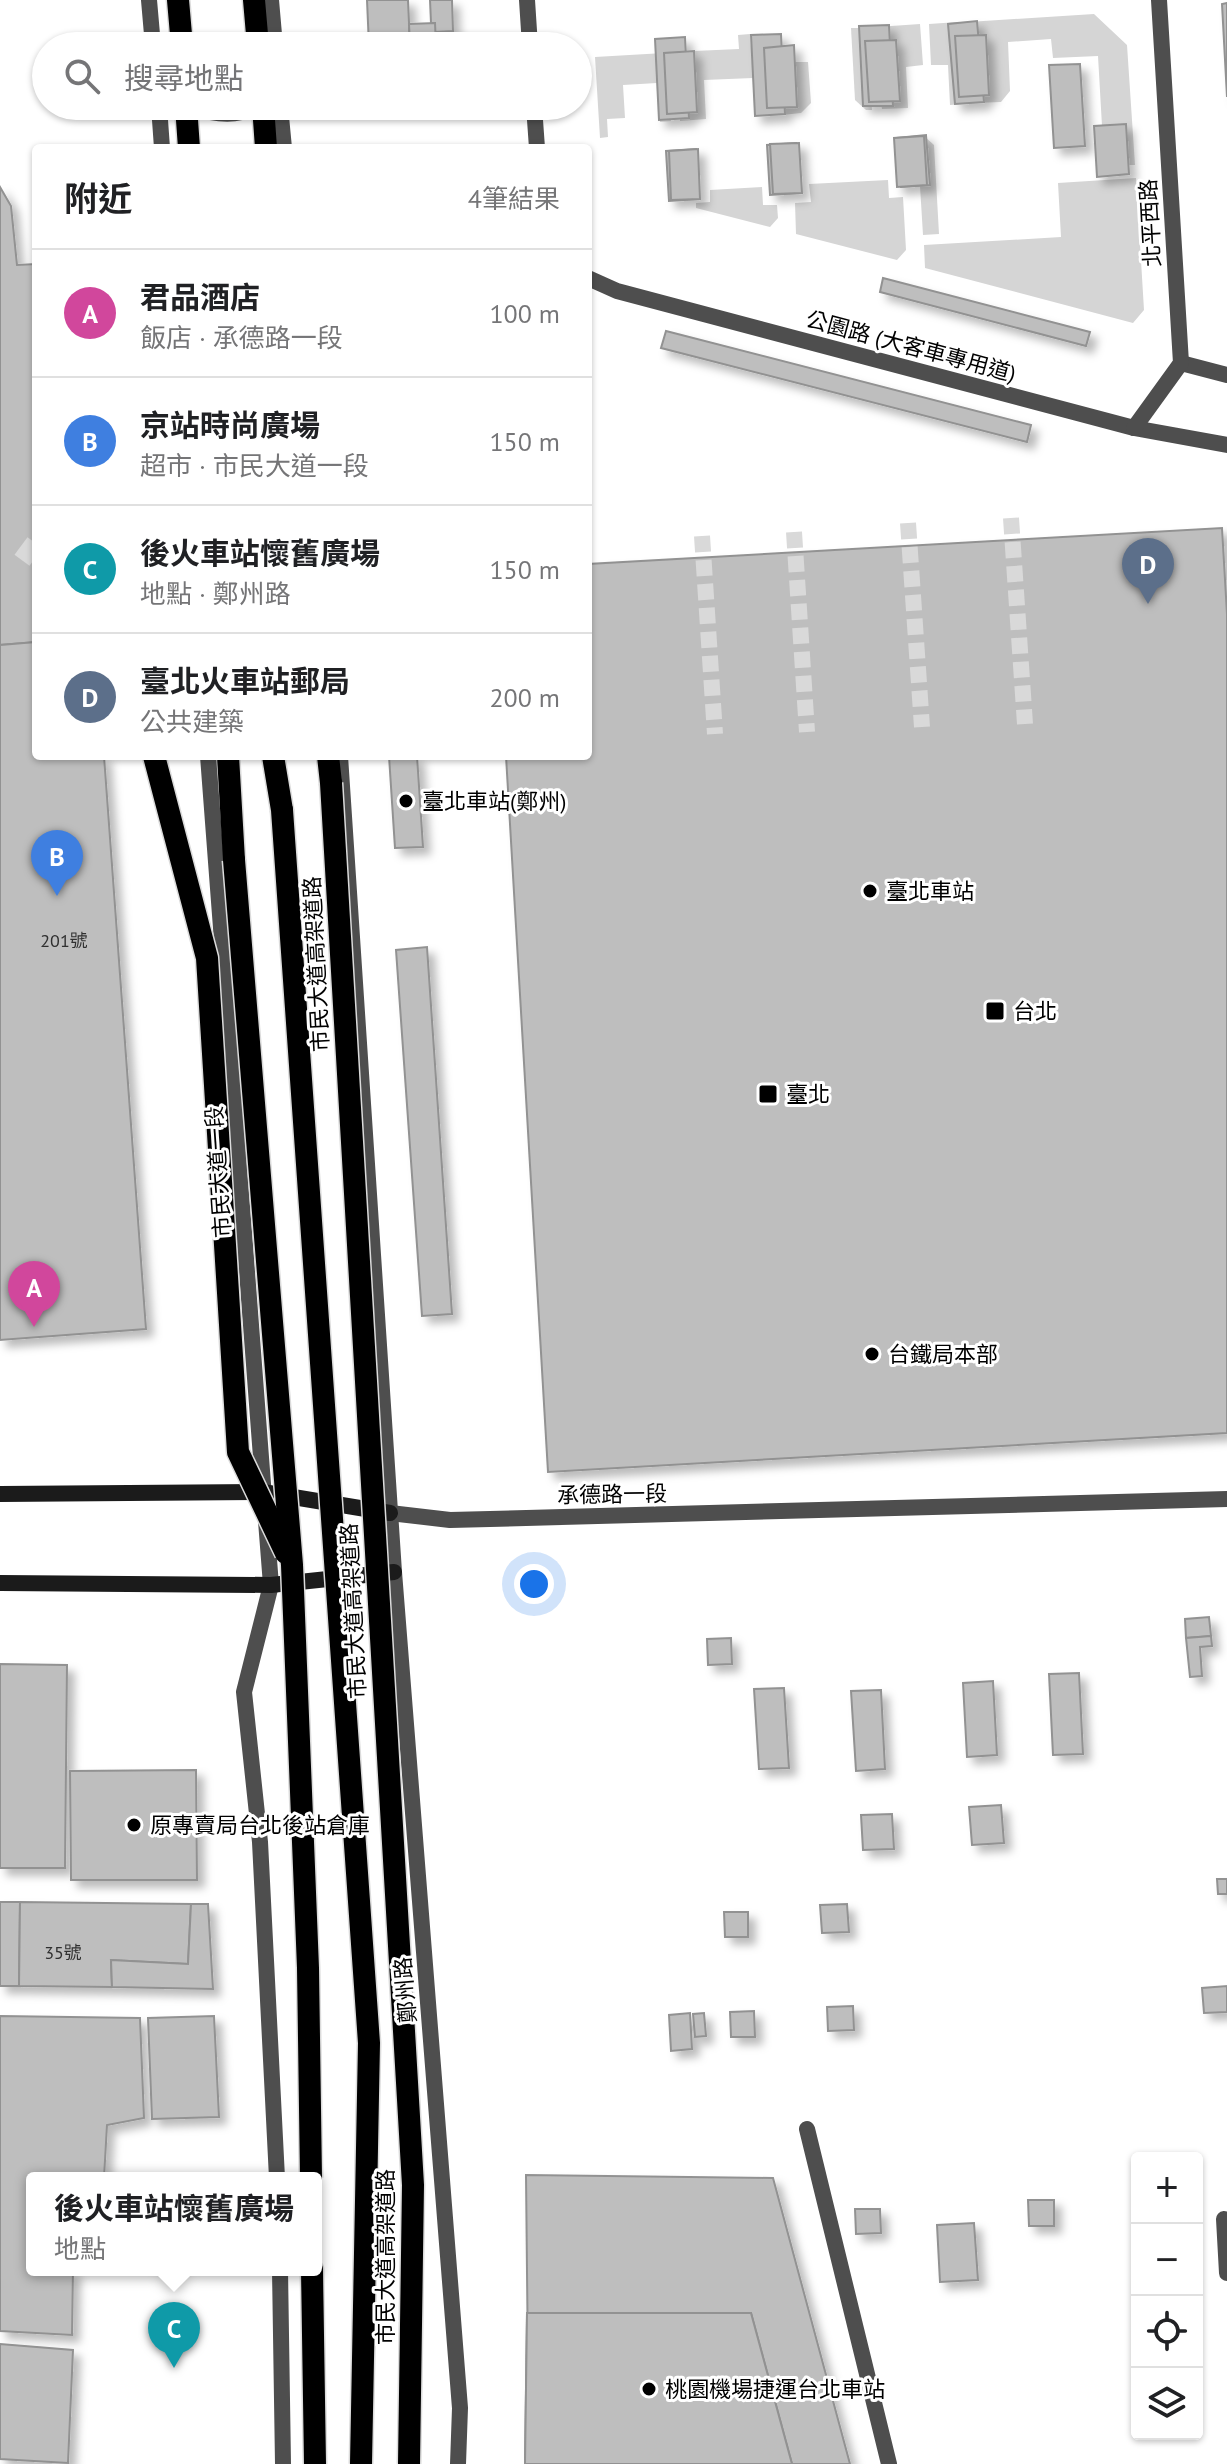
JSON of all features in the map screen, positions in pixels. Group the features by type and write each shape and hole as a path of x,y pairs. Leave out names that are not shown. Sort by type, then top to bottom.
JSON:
{"highway":[{"path":"178,0 181,32"},
{"path":"254,0 257,32"},
{"path":"188,120 189,144"},
{"path":"264,120 266,144"},
{"path":"155,760 207,958 238,1452 292,1565"},
{"path":"228,760 292,1565 308,1968 311,2172"},
{"path":"274,760 282,810"},
{"path":"283,760 282,810 369,2043 361,2464"},
{"name":"市民大道高架道路","path":"328,760 413,2185 409,2464"},
{"path":"312,2276 315,2464"}],"main road":[{"name":"承德路一段","path":"0,1494 263,1492 390,1513"},
{"path":"0,1583 271,1585 394,1572"}],"street":[{"path":"149,0 152,32"},
{"path":"271,0 274,32"},
{"path":"527,0 529,32"},
{"name":"北平西路","path":"1159,0 1181,363"},
{"path":"160,120 162,144"},
{"path":"281,120 284,144"},
{"path":"535,120 537,144"},
{"name":"公園路 (大客車專用道)","path":"592,280 617,291 1134,428 1227,445"},
{"path":"1134,428 1181,363 1227,375"},
{"name":"市民大道一段","path":"208,760 271,1585"},
{"path":"340,760 390,1513"},
{"name":"承德路一段","path":"390,1513 465,1519 1227,1499"},
{"name":"鄭州路","path":"390,1513 460,2408 458,2464"},
{"path":"271,1585 244,1692 260,1842 277,2172"},
{"path":"807,2129 889,2464"},
{"path":"1224,2219 1227,2273"},
{"path":"280,2276 283,2464"}],"shaded area":[{"path":"1094,14 1127,45 1135,165 1129,165 1126,124 1102,126 1098,56 1053,58 1051,39 1008,42 1010,91 1001,102 973,103 973,96 989,95 986,35 969,35 968,22"},
{"path":"958,22 963,104 950,105 948,65 931,65 929,24"},
{"path":"920,24 923,65 906,67 908,108 882,109 881,102 900,100 896,40 878,41 877,27"},
{"path":"851,28 864,28 872,110 866,110 855,100"},
{"path":"750,34 753,78 704,80 706,119 680,121 680,113 697,112 694,51 739,49 738,35"},
{"path":"664,53 671,121 660,122 657,83 623,85 625,118 607,119 608,137 600,138 595,57"},
{"path":"795,62 808,62 811,103 801,113 782,115 782,107 797,106"},
{"path":"924,136 934,145 939,234 923,235 920,186 927,185"},
{"path":"1136,178 1144,310 1133,323 925,268 924,245 1061,237 1058,183"},
{"path":"888,180 889,198 903,197 906,250 897,260 796,234 795,203 811,202 809,184"},
{"path":"762,187 763,205 777,205 778,218 770,227 696,208 696,203 710,202 710,190"}],"building":[{"path":"367,0 408,0 409,32 368,32"},
{"path":"430,0 452,0 453,31 435,32 435,23 431,23"},
{"path":"1227,3 1227,97 1222,4"},
{"path":"977,21 984,102 955,104 948,24"},
{"path":"435,23 435,32 409,32 409,24"},
{"path":"889,25 893,106 863,106 859,26"},
{"path":"781,34 785,114 755,116 751,35"},
{"path":"986,35 989,95 959,97 955,36"},
{"path":"685,37 689,118 659,120 655,39"},
{"path":"896,40 900,101 869,102 865,41"},
{"path":"794,45 797,107 767,108 764,48"},
{"path":"694,51 697,112 667,114 664,53"},
{"path":"1080,64 1085,146 1054,148 1049,65"},
{"path":"1126,124 1129,174 1097,177 1094,126"},
{"path":"926,135 930,185 901,187 897,138"},
{"path":"924,136 927,185 897,187 894,138"},
{"path":"796,143 799,193 770,195 767,145"},
{"path":"799,143 802,193 773,194 770,144"},
{"path":"696,149 699,199 669,201 666,151"},
{"path":"698,149 700,199 671,200 669,151"},
{"path":"0,187 11,206 17,265 32,264 32,642 0,645"},
{"path":"883,278 1090,332 1086,346 880,292"},
{"path":"666,331 1031,425 1027,442 661,348"},
{"name":"臺北車站","path":"1222,528 1227,614 1227,1433 548,1472 506,760 592,760 592,564"},
{"path":"32,642 32,760 104,760 146,1329 0,1340 0,645"},
{"name":"臺北車站(鄭州)","path":"389,760 417,760 423,847 395,848"},
{"path":"427,947 452,1314 422,1316 396,950"},
{"path":"1209,1617 1211,1636 1186,1638 1185,1619"},
{"path":"1211,1636 1212,1646 1200,1647 1202,1676 1190,1677 1186,1638"},
{"path":"731,1638 732,1664 708,1665 707,1639"},
{"path":"0,1664 67,1665 65,1868 0,1868"},
{"path":"1079,1673 1083,1754 1053,1755 1049,1674"},
{"path":"993,1681 997,1755 967,1757 963,1683"},
{"path":"784,1688 789,1768 759,1769 754,1689"},
{"path":"881,1690 885,1769 856,1771 851,1691"},
{"name":"原專賣局台北後站倉庫","path":"196,1770 197,1880 71,1880 70,1771"},
{"path":"1001,1805 1004,1843 972,1845 969,1807"},
{"path":"892,1814 894,1849 863,1850 861,1815"},
{"path":"1217,1879 1227,1879 1227,1894 1218,1894"},
{"path":"0,1902 20,1902 19,1986 0,1986"},
{"path":"20,1902 191,1904 188,1964 111,1960 112,1987 19,1986"},
{"path":"191,1904 208,1904 213,1989 112,1987 111,1960 188,1964"},
{"path":"847,1904 849,1932 822,1933 820,1905"},
{"path":"724,1912 748,1912 748,1937 725,1937"},
{"path":"1227,1986 1227,2012 1204,2013 1202,1988"},
{"path":"853,2006 854,2030 828,2031 827,2007"},
{"path":"754,2011 755,2037 731,2037 730,2012"},
{"path":"690,2013 692,2049 671,2051 669,2015"},
{"path":"704,2013 706,2036 695,2037 693,2014"},
{"path":"0,2016 140,2018 144,2118 107,2125 104,2172 26,2172 26,2276 73,2276 72,2335 0,2331"},
{"path":"214,2016 219,2117 152,2119 148,2018"},
{"name":"桃園機場捷運台北車站","path":"526,2175 773,2178 850,2464 529,2464"},
{"path":"1028,2200 1054,2200 1054,2226 1029,2226"},
{"path":"855,2209 880,2209 881,2233 856,2234"},
{"path":"974,2223 978,2280 940,2282 937,2225"},
{"name":"桃園機場捷運台北車站","path":"527,2313 751,2313 792,2464 525,2464"},
{"name":"桃園機場捷運台北車站","path":"527,2313 751,2313 792,2464 525,2464"},
{"path":"0,2344 73,2350 68,2463 0,2459"}],"tunnel":[{"path":"1011,518 1025,724"},
{"path":"908,523 922,727"},
{"path":"794,532 807,732"},
{"path":"702,536 715,734"},
{"path":"21,546 32,554"}],"place":[{"name":"臺北火車站郵局","path":"1148,604"},
{"name":"臺北車站(鄭州)","path":"406,801"},
{"name":"臺北車站","path":"870,891"},
{"name":"京站時尚廣場","path":"57,896"},
{"name":"台北","path":"995,1011"},
{"name":"臺北","path":"768,1094"},
{"name":"君品酒店","path":"34,1327"},
{"name":"台鐵局本部","path":"872,1354"},
{"name":"原專賣局台北後站倉庫","path":"134,1825"},
{"name":"後火車站懷舊廣場","path":"174,2368"},
{"name":"桃園機場捷運台北車站","path":"649,2389"}]}
